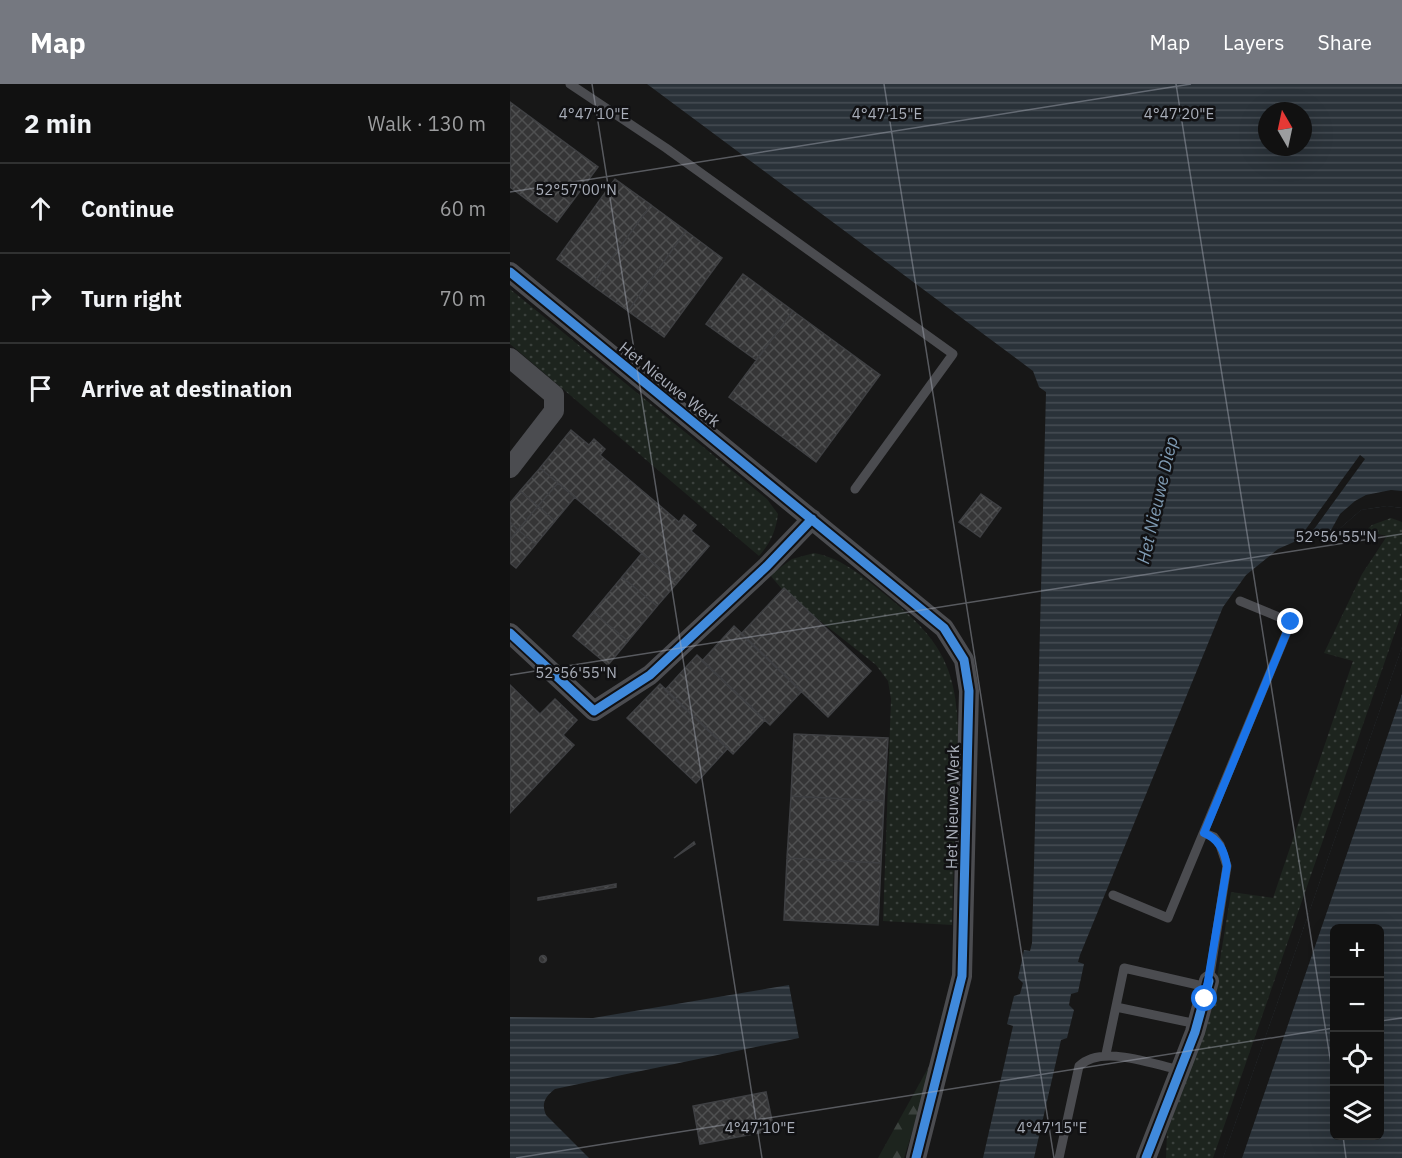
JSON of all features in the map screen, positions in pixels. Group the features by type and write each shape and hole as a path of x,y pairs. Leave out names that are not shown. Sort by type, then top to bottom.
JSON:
{"street":[{"name":"Het Nieuwe Werk","path":"510,272 944,628 964,660 969,691 962,976 916,1158"},
{"path":"510,358 554,395 554,411 510,468"},
{"path":"510,633 594,711 650,675 766,566 812,519"},
{"path":"1146,1158 1197,1024 1208,984"}],"lane":[{"path":"570,84 666,148 953,354 855,489"},
{"path":"1113,895 1168,918 1291,622 1240,601"},
{"path":"1106,1054 1124,969 1208,984 1227,866 1220,845 1214,837 1204,833"},
{"path":"1116,1007 1197,1024"},
{"path":"1059,1158 1079,1066 1090,1057 1106,1054 1180,1070"}],"green space":[{"path":"510,289 767,499 778,514 772,537 759,556 510,344"},
{"path":"1391,518 1402,522 1402,612 1213,1158 1166,1158 1167,1132 1212,1009 1231,892 1273,898 1353,661 1324,653 1362,574 1387,536 1365,531 1372,525"},
{"path":"814,553 848,566 896,603 926,632 946,664 952,682 958,729 952,925 883,921 891,699 888,681 876,665 786,594 770,575 792,559"},
{"path":"937,1052 904,1158 878,1158"}],"water":[{"name":"Het Nieuwe Diep","path":"647,84 1402,84 1402,508 1387,506 1361,510 1337,531 1303,538 1278,549 1246,575 1223,607 1080,955 1078,962 1084,964 1078,992 1071,994 1069,1005 1074,1010 1067,1038 1061,1040 1034,1158 983,1158 1013,1026 1007,1024 1014,996 1020,994 1023,983 1018,978 1024,950 1030,951 1032,943 1046,392 1039,387 1033,371"},
{"path":"1402,647 1402,1158 1223,1158"},
{"path":"789,985 799,1038 555,1089 545,1100 546,1115 589,1158 510,1158 510,1017 593,1018"}],"pier":[{"path":"1360,455 1365,459 1309,536 1298,540"},
{"path":"1391,490 1402,491 1402,508 1387,506 1361,510 1337,531 1330,532 1340,514 1355,501 1366,495"},
{"path":"1402,647 1402,694 1242,1158 1223,1158"}],"building":[{"path":"510,102 598,167 557,222 510,187"},
{"path":"615,179 651,205 592,285 557,259"},
{"path":"651,205 686,231 628,311 592,285"},
{"path":"686,231 722,258 664,337 628,311"},
{"path":"743,274 793,311 756,360 706,324"},
{"path":"793,311 880,375 816,462 729,397"},
{"path":"571,430 589,445 594,439 605,449 600,455 679,522 684,515 696,525 691,531 709,546 677,583 540,468"},
{"path":"540,468 558,483 538,506 520,491"},
{"path":"558,483 575,497 555,521 538,506"},
{"path":"520,491 538,506 518,530 510,522 510,503"},
{"path":"981,494 1001,508 980,537 959,522"},
{"path":"538,506 555,521 536,544 518,530"},
{"path":"510,522 518,530 510,540"},
{"path":"518,530 536,544 516,568 510,563 510,540"},
{"path":"642,553 677,583 657,606 622,577"},
{"path":"622,577 657,606 628,641 593,612"},
{"path":"784,588 871,671 828,717 741,634"},
{"path":"593,612 628,641 608,665 573,636"},
{"path":"734,626 802,691 770,725 702,661"},
{"path":"697,655 765,720 733,754 665,690"},
{"path":"660,684 728,748 696,783 627,718"},
{"path":"510,685 540,714 555,699 577,720 563,735 574,745 510,813"},
{"path":"794,734 888,738 884,801 791,796"},
{"path":"791,796 884,801 881,863 787,858"},
{"path":"694,842 695,844 674,858"},
{"path":"787,858 881,863 878,925 784,920"},
{"path":"616,884 616,887 538,900 538,898"},
{"path":"543,955 547,959 543,963 539,959"},
{"path":"766,1092 774,1130 700,1144 693,1106"}],"cycle path":[{"path":"510,272 944,628 964,660 969,691 962,976 916,1158"},
{"path":"510,633 594,711 650,675 767,566 812,519"},
{"path":"1146,1158 1195,1032 1209,981"}],"route":[{"path":"1205,999 1227,866 1220,845 1214,837 1204,833 1291,622"}]}
